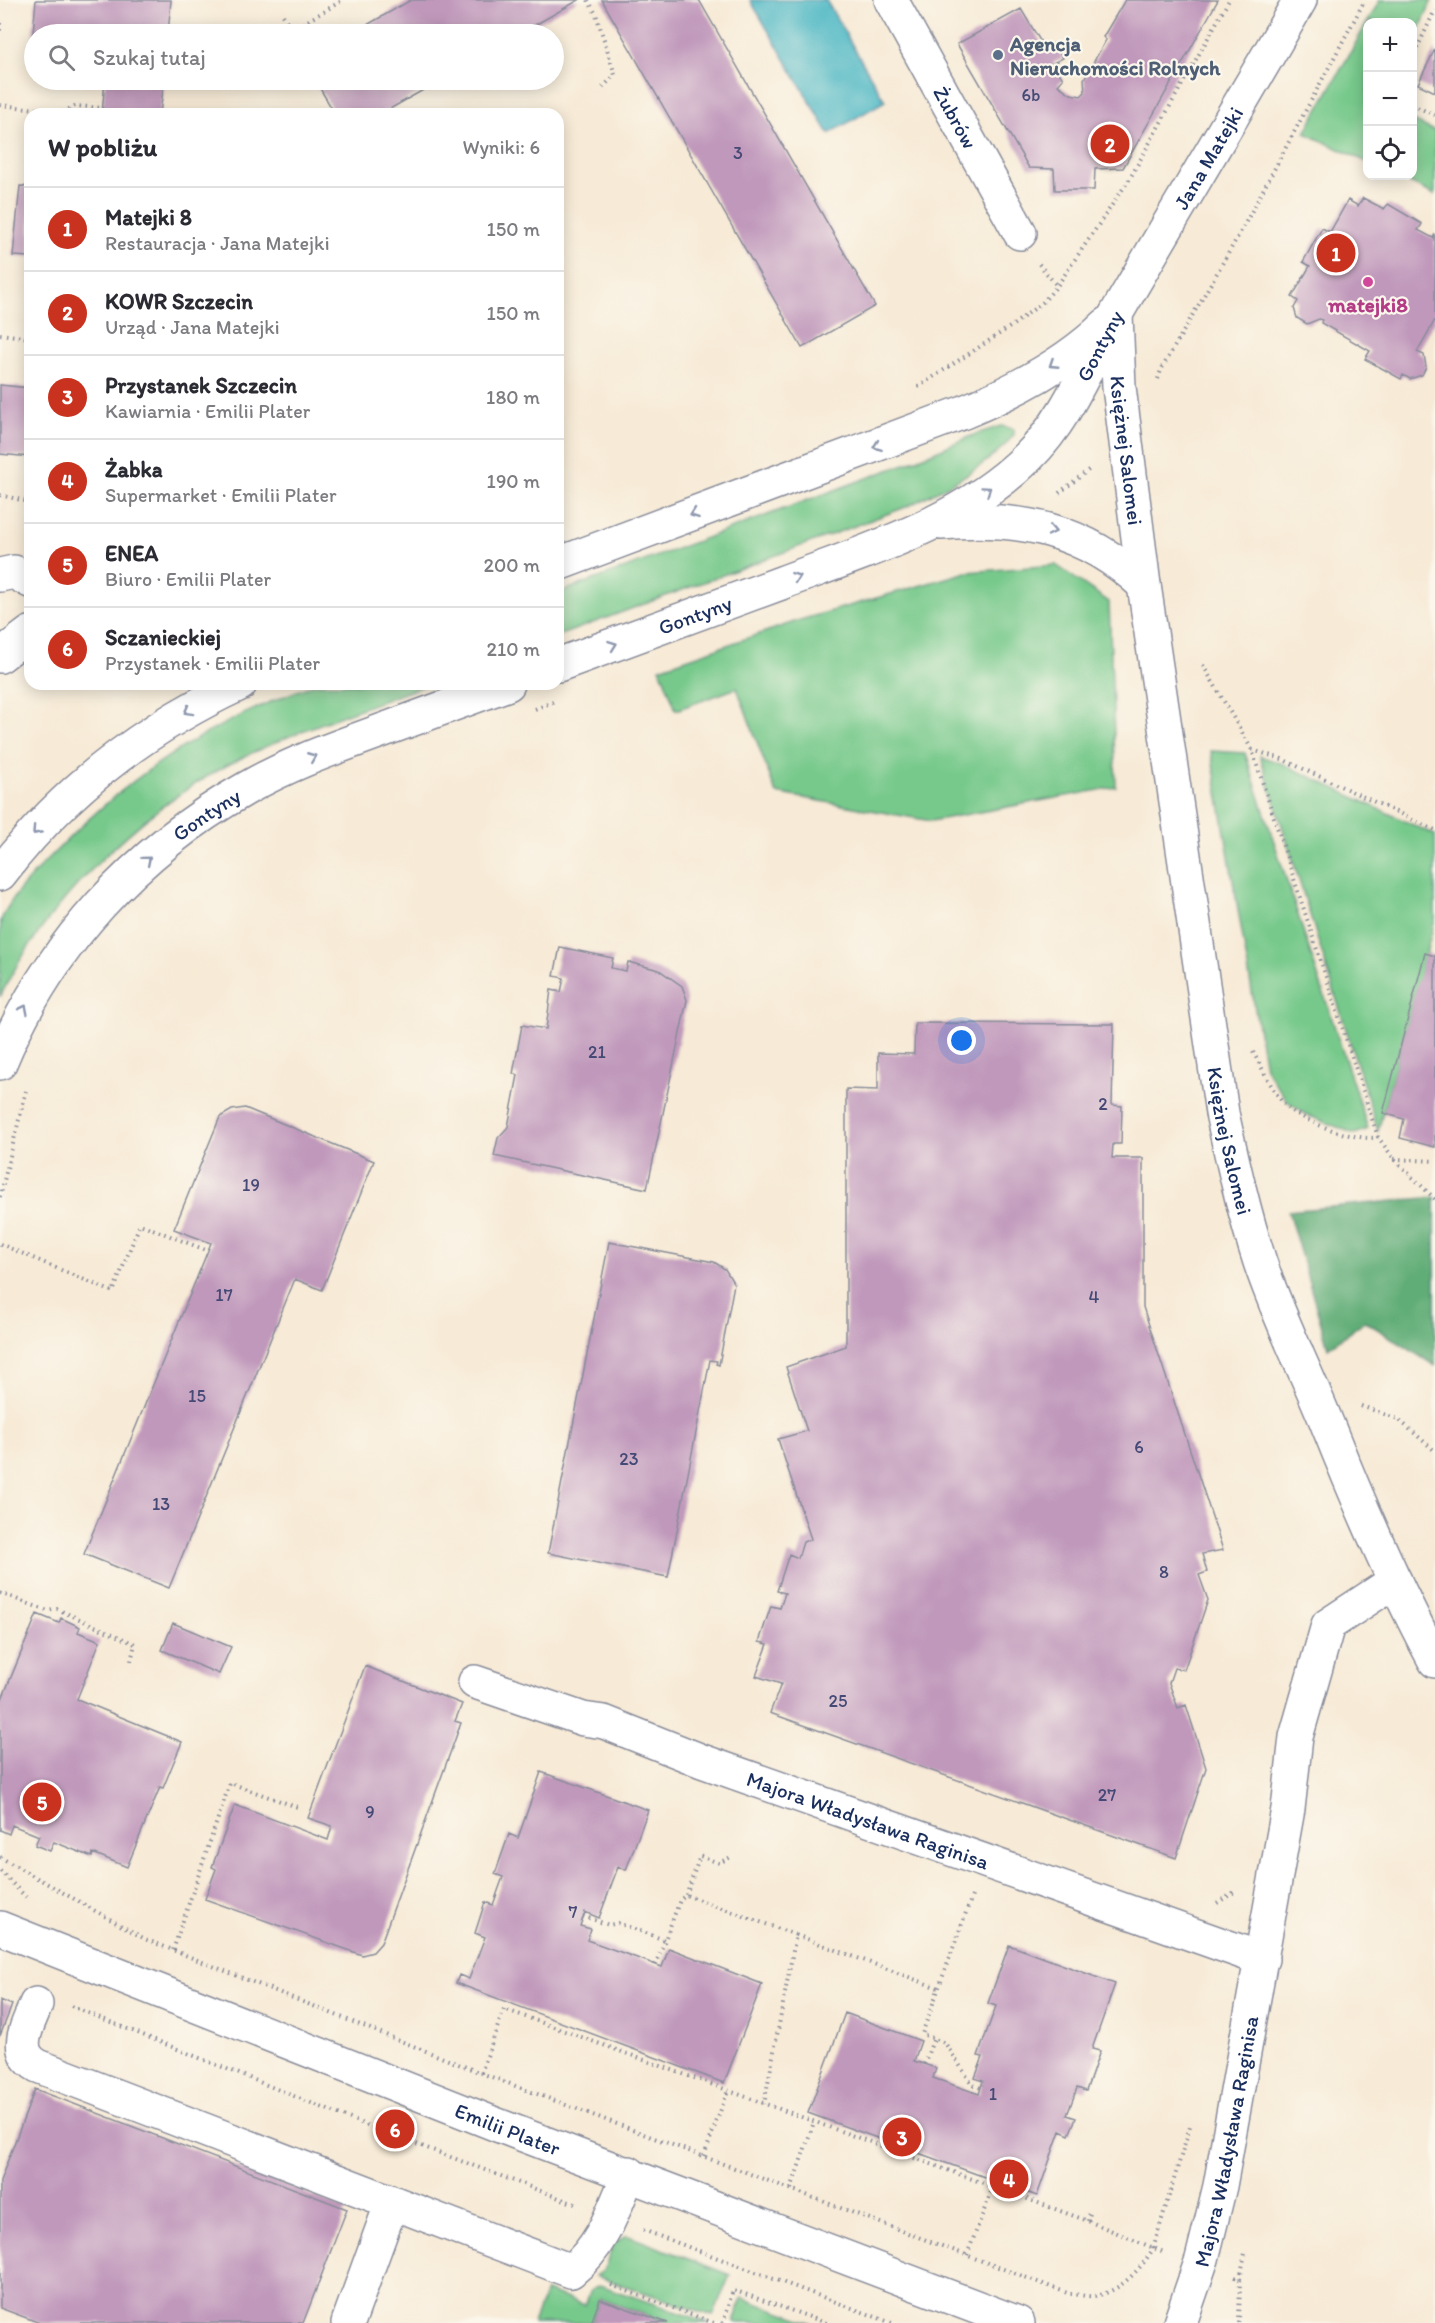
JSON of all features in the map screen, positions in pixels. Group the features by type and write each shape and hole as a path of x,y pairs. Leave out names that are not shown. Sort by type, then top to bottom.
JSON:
{"street":[{"name":"Żubrów","path":"891,0 1020,233"},
{"name":"Jana Matejki","path":"1116,315 1300,0"},
{"name":"Księżnej Salomei","path":"1116,315 1119,387 1144,585 1222,1113 1260,1262 1283,1325 1328,1425 1352,1489 1435,1661"},
{"name":"Gontyny","path":"564,663 860,553 932,524 971,502 1029,457 1050,432 1079,387 1116,315"},
{"name":"Gontyny","path":"564,562 906,435 999,397 1091,340 1116,315"},
{"path":"932,524 987,520 1060,532 1090,544 1119,561 1144,585"},
{"path":"0,575 14,572 24,577"},
{"path":"0,656 24,638"},
{"path":"0,874 35,831 113,759 170,720 228,690"},
{"name":"Gontyny","path":"0,1063 24,1007 65,946 120,884 189,826 239,792 280,771 492,690"},
{"name":"Majora Władysława Raginisa","path":"1180,2323 1200,2265 1220,2186 1280,1855 1296,1737 1328,1625 1395,1581"},
{"name":"Majora Władysława Raginisa","path":"475,1682 583,1719 604,1722 702,1761 1262,1959"},
{"name":"Emilii Plater","path":"0,1928 484,2120 1018,2323"},
{"path":"50,2003 22,2044 22,2050 31,2062 572,2271 587,2260 610,2218 629,2174"},
{"path":"348,2323 392,2202"}],"path":[{"path":"302,24 343,0"},
{"path":"588,0 596,14 615,75 601,89"},
{"path":"910,392 941,375 1013,325 1043,302 1057,286 1129,180 1229,0"},
{"path":"1156,387 1161,370 1240,233 1365,0"},
{"path":"1417,50 1435,10"},
{"path":"283,15 288,24"},
{"path":"0,23 0,33"},
{"path":"0,105 24,108"},
{"path":"72,108 75,106 103,108"},
{"path":"1417,107 1435,115"},
{"path":"1051,279 1057,286"},
{"path":"0,334 24,337"},
{"path":"1021,525 1125,440"},
{"path":"0,495 24,501"},
{"path":"1203,665 1252,750 1378,1137 1394,1159 1435,1199"},
{"path":"531,711 562,699"},
{"path":"1252,750 1282,759 1435,830"},
{"path":"1253,1052 1279,1097 1298,1116 1362,1139 1378,1137"},
{"path":"0,1197 28,1085"},
{"path":"1394,1159 1435,1161"},
{"path":"0,1244 113,1292 140,1224 208,1251"},
{"path":"1328,1425 1363,1405 1398,1419 1435,1451"},
{"path":"0,1593 48,1611 57,1609 135,1644 131,1660"},
{"path":"173,1950 230,1783 297,1807"},
{"path":"655,1965 680,1900 686,1895 700,1856 719,1863 731,1857"},
{"path":"0,1857 145,1939 481,2073 1070,2294 1093,2296 1110,2291 1134,2273 1153,2249 1194,2115"},
{"path":"1188,1933 1191,1908 1211,1907 1240,1888"},
{"path":"686,1895 938,1988"},
{"path":"972,1895 922,2034 945,2043 972,2084 981,2088"},
{"path":"583,1916 609,1925 618,1923 665,1940"},
{"path":"764,2104 796,1935"},
{"path":"50,2003 610,2218 892,2323"},
{"path":"481,2073 504,2009 1088,2220 1153,2249 1240,2279 1239,2323"},
{"path":"924,2064 934,2038"},
{"path":"704,2156 728,2090"},
{"path":"791,2189 814,2122"},
{"path":"967,2255 993,2187"},
{"path":"1088,2220 1090,2213"},
{"path":"572,2271 714,2323"},
{"path":"723,2323 734,2290 827,2323"}],"green space":[{"path":"1380,0 1432,0 1417,36 1417,18 1370,18"},
{"path":"1363,30 1363,160 1305,133"},
{"path":"1417,123 1435,131 1435,195 1403,180 1417,180"},
{"path":"1001,426 1014,429 1014,435 991,458 964,476 906,507 564,634 564,591 910,462"},
{"path":"1056,565 1109,602 1116,787 931,821 776,793 737,688 676,710 660,668 800,620 967,572"},
{"path":"300,690 413,690 276,742 226,766 159,809 96,865 67,896 41,929 0,997 1,920 19,891 34,873 87,821 146,772 208,732"},
{"path":"1211,751 1245,753 1368,1129 1355,1134 1307,1115 1287,1101 1265,1068"},
{"path":"1260,756 1283,764 1435,835 1435,920 1378,1131"},
{"path":"1435,1197 1435,1366 1365,1321 1328,1348 1288,1211"},
{"path":"626,2235 730,2275 713,2316 596,2276 604,2270 613,2245"},
{"path":"599,2286 709,2323 669,2323 600,2299 591,2323 533,2323 546,2291 585,2305 591,2290"},
{"path":"742,2298 812,2323 734,2323"}],"water":[{"path":"750,0 826,0 885,101 829,134"}],"building":[{"path":"36,0 171,0 169,24 34,24"},
{"path":"411,0 579,0 537,24 369,24"},
{"path":"602,0 699,0 875,306 802,348"},
{"path":"1125,0 1218,0 1123,168 1095,169 1094,190 1055,190 1054,169 1029,168 957,44 1021,9 1045,49 1054,43 1063,58 1053,63 1063,79 1058,85 1071,94 1081,96 1085,92 1084,79 1106,40 1103,37"},
{"path":"1435,49 1435,92 1418,84"},
{"path":"104,90 163,90 161,108 103,108"},
{"path":"321,90 423,90 392,108 331,108"},
{"path":"20,186 24,186 24,257 13,256"},
{"name":"matejki8","path":"1363,198 1384,209 1388,204 1422,224 1418,230 1433,238 1435,234 1435,320 1417,352 1424,355 1426,367 1422,375 1410,379 1403,375 1401,379 1365,359 1370,351 1321,323 1322,320 1307,324 1297,318 1294,308 1298,301 1292,297 1310,266 1303,262 1322,228 1330,232 1348,200 1358,206"},
{"path":"0,385 24,387 24,456 0,454"},
{"path":"560,947 613,958 611,968 626,971 628,962 659,970 682,986 687,1000 647,1189 494,1156 498,1138 508,1127 518,1075 513,1074 522,1025 546,1029 551,990 561,992 564,978 554,976"},
{"path":"1425,953 1435,956 1435,1147 1400,1138 1404,1119 1383,1113"},
{"path":"915,1023 1114,1024 1112,1105 1122,1106 1121,1144 1113,1144 1112,1158 1143,1158 1143,1307 1223,1550 1202,1554 1207,1572 1199,1575 1208,1600 1184,1670 1174,1668 1169,1683 1178,1708 1186,1705 1206,1768 1176,1858 770,1713 781,1684 756,1676 768,1644 759,1642 771,1606 780,1608 785,1593 777,1591 789,1554 798,1558 803,1542 811,1539 778,1439 807,1431 786,1367 846,1346 846,1089 878,1090 878,1053 914,1054"},
{"path":"245,1108 374,1161 322,1290 295,1279 169,1588 84,1554 211,1243 174,1229 220,1117 232,1110"},
{"path":"609,1242 714,1262 725,1269 734,1284 719,1365 716,1364 717,1361 710,1360 668,1577 548,1553"},
{"path":"37,1614 59,1623 61,1618 80,1627 78,1632 100,1641 77,1699 182,1742 163,1788 160,1787 127,1867 93,1853 92,1857 54,1842 50,1851 35,1845 39,1836 12,1825 9,1834 0,1830 0,1704"},
{"path":"173,1623 231,1647 219,1674 162,1650"},
{"path":"365,1666 462,1704 455,1721 461,1723 381,1943 373,1952 362,1955 205,1899 216,1869 212,1867 235,1805 328,1840 332,1826 308,1818"},
{"path":"541,1772 648,1810 626,1870 618,1867 599,1918 585,1912 580,1926 591,1929 587,1940 662,1967 669,1948 762,1984 724,2083 456,1983 459,1975 469,1979 485,1937 475,1933 485,1902 493,1905 503,1877 495,1874 509,1834 518,1838"},
{"path":"1009,1945 1115,1984 1092,2049 1100,2051 1086,2091 1077,2088 1067,2115 1076,2118 1069,2135 1060,2131 1037,2196 808,2113 845,2013 921,2041 914,2061 936,2068 933,2078 979,2094 983,2081 975,2078 983,2057 978,2056 996,2006 988,2003"},
{"path":"0,2000 12,2005 0,2036"},
{"path":"35,2089 347,2209 303,2323 40,2323 0,2308 0,2181"},
{"path":"600,2299 668,2323 591,2323"}],"place":[{"name":"Agencja Nieruchomości Rolnych","path":"998,55"},
{"name":"KOWR Szczecin","path":"1110,144"},
{"name":"Matejki 8","path":"1336,253"},
{"name":"matejki8","path":"1368,282"},
{"name":"ENEA","path":"42,1802"},
{"name":"Sczanieckiej","path":"395,2129"},
{"name":"Przystanek Szczecin","path":"902,2137"},
{"name":"Żabka","path":"1009,2179"}]}
